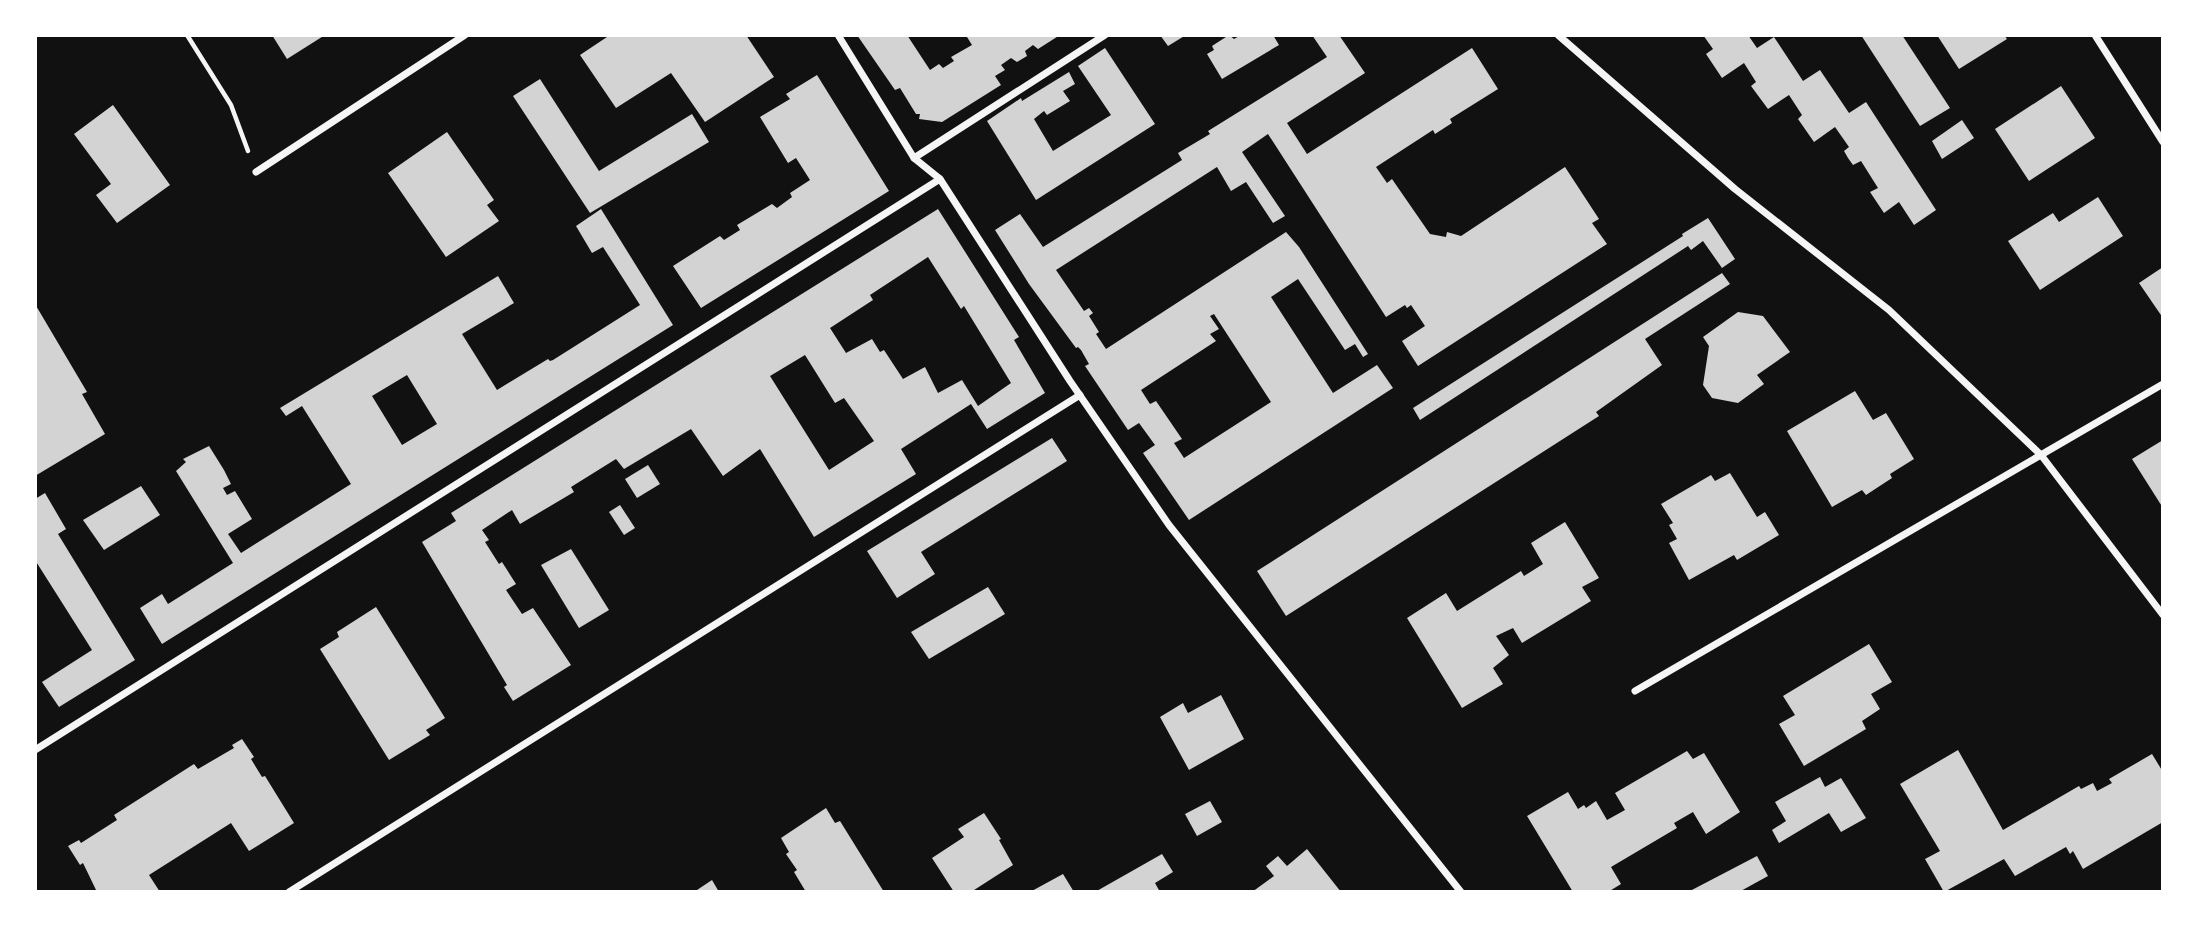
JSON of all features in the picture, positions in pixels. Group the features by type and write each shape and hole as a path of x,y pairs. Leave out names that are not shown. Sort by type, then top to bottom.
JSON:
{"street":[{"path":"256,172 465,35"},
{"path":"838,35 914,158 940,179 1070,381 1169,524 1461,892"},
{"path":"914,158 1105,35"},
{"path":"2095,35 2163,142"},
{"path":"1561,37 1735,189 1889,310 2041,455 2163,615"},
{"path":"35,750 940,179"},
{"path":"1635,691 2163,384"},
{"path":"289,892 1080,395"}],"path":[{"path":"187,35 231,105 256,172"}],"building":[{"path":"272,35 325,35 287,59"},
{"path":"610,35 746,35 774,77 705,122 671,73 616,108 580,55"},
{"path":"857,35 907,35 930,70 939,64 943,68 954,61 951,57 972,45 967,37 970,35 1060,35 1038,49 1033,45 1025,51 1027,56 1017,62 1011,58 1001,65 1005,70 995,76 1001,85 942,122 919,119 920,114 916,114 900,88 895,90"},
{"path":"1160,35 1186,35 1168,46"},
{"path":"1229,35 1234,39 1241,35 1273,35 1279,45 1222,79 1207,54 1214,50 1212,46"},
{"path":"1312,35 1339,35 1365,73 1287,123 1307,154 1472,48 1498,89 1450,119 1452,123 1435,134 1433,130 1376,167 1387,183 1392,179 1430,234 1446,237 1447,232 1461,236 1565,167 1599,219 1592,223 1607,244 1418,366 1402,341 1425,326 1411,305 1407,308 1405,305 1386,317 1268,134 1242,152 1285,216 1273,223 1246,182 1231,191 1217,167 1056,270 1084,311 1089,308 1093,313 1089,316 1106,349 1286,232 1299,247 1368,354 1363,357 1355,344 1345,350 1298,279 1271,297 1333,393 1377,365 1393,388 1189,520 1143,453 1155,445 1139,423 1128,430 1085,366 1089,364 1081,350 1076,348 1029,284 995,230 1020,214 1043,247 1182,160 1178,153 1210,134 1208,131 1327,57","holes":["1214,314 1271,402 1184,458 1174,443 1182,439 1156,401 1150,404 1141,390 1216,341 1210,334 1219,329 1210,316"]},
{"path":"1703,35 1748,35 1757,48 1774,37 1803,81 1820,70 1849,113 1866,102 1936,210 1914,225 1899,202 1884,213 1870,192 1878,188 1861,161 1853,165 1848,158 1844,151 1849,147 1835,127 1814,142 1798,119 1802,115 1789,95 1768,109 1751,86 1756,82 1744,63 1722,78 1706,54 1713,49"},
{"path":"1861,35 1902,35 1950,108 1920,126"},
{"path":"1937,35 2004,35 2007,39 1959,69"},
{"path":"1105,48 1155,124 1036,200 987,121 1021,98 1022,101 1069,72 1075,84 1063,91 1070,101 1047,115 1044,111 1034,119 1053,151 1111,115 1078,66"},
{"path":"817,75 889,191 701,308 673,266 720,236 724,240 740,230 737,225 772,204 777,208 792,197 790,193 810,180 796,158 788,163 760,117 790,99 786,94"},
{"path":"540,79 599,171 692,114 709,142 590,213 513,96"},
{"path":"2061,86 2095,138 2029,181 1995,129"},
{"path":"113,105 170,185 117,223 96,195 111,184 74,134"},
{"path":"1962,120 1974,138 1942,159 1932,141"},
{"path":"447,132 494,200 487,205 499,221 446,257 388,173"},
{"path":"2098,197 2123,236 2040,290 2008,241 2053,213 2059,222"},
{"path":"601,209 673,325 162,644 140,608 162,594 168,604 233,563 176,471 186,462 183,459 209,446 224,470 231,484 223,488 227,495 235,491 252,519 228,534 241,553 351,484 302,406 286,416 280,408 498,276 514,303 462,334 497,390 548,359 553,360 640,305 603,247 592,253 576,226","holes":["407,375 437,424 402,445 372,396"]},
{"path":"938,209 1019,337 1014,340 1045,393 987,429 971,404 901,449 916,474 814,537 760,449 723,476 691,429 624,469 616,459 571,487 574,492 520,524 512,510 482,530 489,540 485,542 516,584 506,590 522,614 533,608 571,665 513,701 504,687 507,685 422,542 456,521 451,513","holes":["928,257 961,309 964,306 1011,383 978,406 962,380 938,393 925,367 903,379 884,350 880,352 872,339 846,353 830,328 873,300 870,295","805,355 835,403 844,398 874,441 829,470 770,376"]},
{"path":"1708,218 1735,259 1722,268 1703,241 1691,250 1688,246 1420,420 1413,408"},
{"path":"2163,267 2163,318 2139,283"},
{"path":"1722,273 1730,284 1645,339 1662,365 1596,412 1599,416 1286,616 1257,571"},
{"path":"35,304 87,392 82,394 105,434 35,476"},
{"path":"1738,312 1763,316 1790,352 1757,375 1764,384 1738,403 1712,398 1703,385 1709,346 1703,337"},
{"path":"1855,391 1873,420 1886,413 1914,459 1890,474 1892,478 1866,495 1862,490 1832,507 1787,431"},
{"path":"1052,438 1067,461 921,552 935,574 897,598 867,551"},
{"path":"2163,440 2163,508 2132,459"},
{"path":"648,465 660,484 637,498 625,479"},
{"path":"1730,473 1757,517 1765,512 1779,535 1737,560 1734,555 1689,580 1669,543 1677,539 1669,525 1673,523 1661,504 1711,475 1715,481"},
{"path":"141,486 160,515 104,550 83,520"},
{"path":"45,493 66,529 58,534 135,660 59,707 42,682 92,650 35,560 35,499"},
{"path":"620,505 635,528 624,535 609,512"},
{"path":"1565,522 1599,578 1582,587 1591,601 1522,643 1513,628 1496,636 1509,655 1493,668 1503,684 1462,708 1407,618 1446,593 1457,611 1521,571 1524,576 1543,564 1531,543"},
{"path":"571,549 609,610 579,628 541,565"},
{"path":"988,587 1005,614 929,659 911,632"},
{"path":"376,607 445,718 426,730 430,735 389,760 320,649 339,637 337,632"},
{"path":"1869,644 1892,682 1871,694 1880,709 1862,721 1866,729 1804,766 1779,724 1795,715 1783,696"},
{"path":"1221,695 1244,739 1189,770 1160,717 1183,703 1188,713"},
{"path":"242,739 254,757 251,759 262,777 265,776 294,823 249,851 231,823 149,875 160,892 97,892 83,863 80,865 68,846 79,840 81,843 117,820 114,815 194,764 198,769 234,748 232,745"},
{"path":"1958,750 2003,830 2079,786 2081,789 2093,783 2097,791 2112,783 2109,779 2152,754 2163,772 2163,822 2083,869 2073,851 2070,854 2066,847 2015,876 2004,859 1944,892 1925,859 1940,851 1900,784"},
{"path":"1687,751 1693,759 1704,753 1740,812 1706,834 1693,812 1674,823 1677,828 1611,867 1621,884 1608,892 1573,892 1527,816 1568,792 1578,809 1584,805 1586,808 1596,801 1607,820 1625,810 1615,793"},
{"path":"1820,777 1825,787 1841,778 1866,818 1841,832 1829,813 1779,843 1772,830 1786,821 1775,802"},
{"path":"1210,801 1222,822 1197,836 1185,814"},
{"path":"826,808 835,823 840,821 884,892 806,892 794,872 797,870 786,854 789,852 781,838"},
{"path":"984,813 1001,839 999,840 1013,865 971,892 954,892 932,858 964,837 958,829"},
{"path":"1307,849 1341,892 1252,892 1274,876 1266,866 1278,856 1287,866"},
{"path":"1162,854 1173,872 1155,883 1160,892 1095,892"},
{"path":"1757,856 1768,876 1739,892 1688,892"},
{"path":"1063,874 1074,892 1030,892"},
{"path":"712,880 719,892 694,892"}]}
